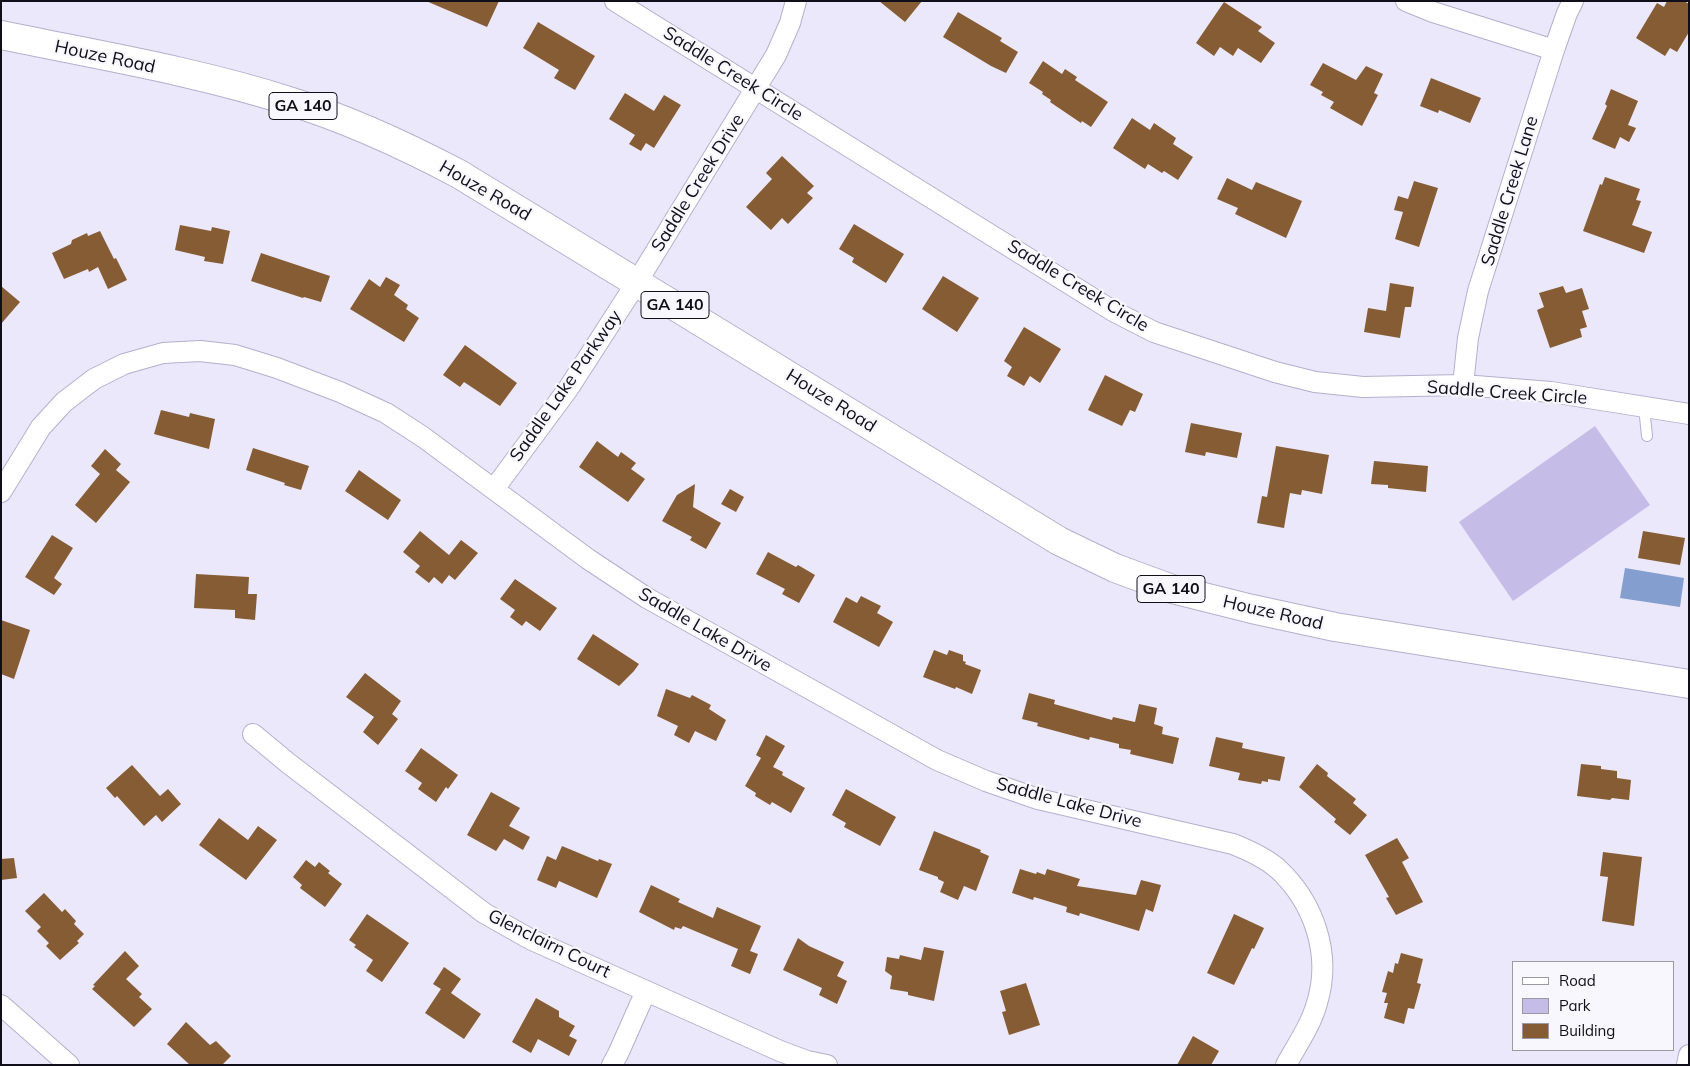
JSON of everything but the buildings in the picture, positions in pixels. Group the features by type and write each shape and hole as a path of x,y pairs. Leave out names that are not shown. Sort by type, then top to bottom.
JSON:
{"main road":[{"name":"Houze Road","path":"1,35 224,82 290,101 354,124 406,146 459,174 1059,541 1115,568 1172,589 1252,610 1335,627 1689,684"}],"street":[{"name":"Saddle Creek Circle","path":"615,1 1114,311 1154,332 1275,372 1316,382 1363,387 1462,385 1551,392 1689,414"},
{"name":"Saddle Creek Drive","path":"637,282 776,55 790,23 796,1"},
{"path":"1406,1 1433,12 1554,50"},
{"name":"Saddle Creek Lane","path":"1462,385 1468,338 1478,291 1554,50 1572,1"},
{"name":"Saddle Lake Parkway","path":"494,489 568,389 637,282"},
{"name":"Saddle Lake Drive","path":"1,492 41,427 64,402 94,380 124,364 163,353 200,351 235,355 277,368 340,392 386,413 423,436 588,559 648,598 937,760 986,782 1038,799 1233,844 1256,854 1276,867 1299,891 1314,919 1322,953 1322,982 1317,1004 1286,1065"},
{"name":"Glenclairn Court","path":"253,734 484,913 530,939 780,1051 807,1061 827,1065"},
{"path":"612,1065 646,991"},
{"path":"1,1005 69,1065"},
{"path":"1687,1065 1689,1054"}],"lane":[{"path":"1644,407 1647,436"}],"green space":[{"path":"1595,426 1650,505 1513,601 1459,522"}],"water":[{"path":"1625,568 1684,578 1680,607 1620,598"}]}
